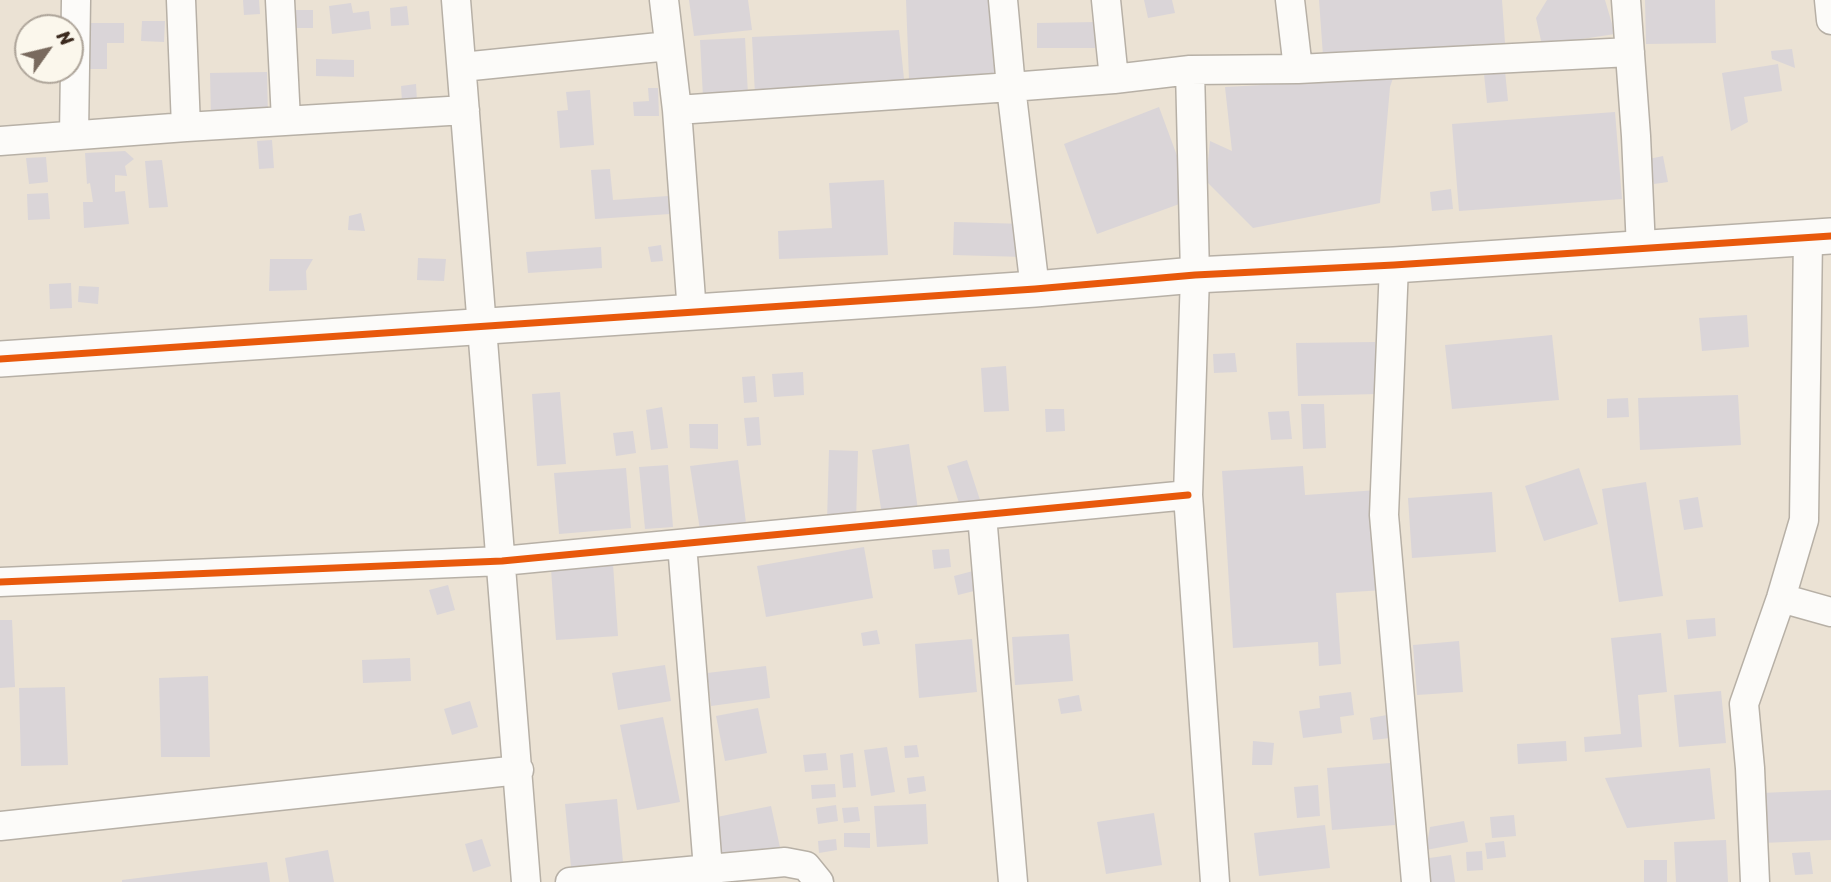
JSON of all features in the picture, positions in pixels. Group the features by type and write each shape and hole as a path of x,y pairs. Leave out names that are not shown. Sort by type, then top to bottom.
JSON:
{"street":[{"path":"74,135 76,0"},
{"path":"181,0 186,127"},
{"path":"280,0 286,120"},
{"path":"456,0 526,882"},
{"path":"664,0 677,110 692,313"},
{"path":"1003,0 1035,289"},
{"path":"1106,0 1114,79"},
{"path":"1290,0 1298,69"},
{"path":"1626,0 1641,249"},
{"path":"1829,0 1831,20"},
{"path":"462,67 669,46"},
{"path":"677,110 1011,87 1190,71 1298,69 1630,52"},
{"path":"1190,71 1195,275 1188,495 1215,882"},
{"path":"0,141 465,110"},
{"path":"0,359 1035,289 1195,275 1394,265 1820,236 1804,520 1781,598 1744,704 1755,882"},
{"path":"1394,265 1384,515 1416,882"},
{"path":"0,582 502,561 1188,495"},
{"path":"982,515 1013,882"},
{"path":"682,544 708,869"},
{"path":"1781,598 1831,612"},
{"path":"0,826 519,770"},
{"path":"570,882 785,862 806,866 819,882"}],"building":[{"path":"243,0 259,0 260,14 244,15"},
{"path":"689,0 748,0 752,30 694,36"},
{"path":"906,0 992,0 995,76 909,79"},
{"path":"1144,0 1172,0 1175,13 1148,18"},
{"path":"1319,0 1502,0 1505,43 1323,56"},
{"path":"1547,0 1605,0 1615,34 1542,45 1536,18"},
{"path":"1645,0 1715,0 1716,43 1646,44"},
{"path":"351,3 353,13 369,11 371,29 332,34 329,6"},
{"path":"407,6 409,25 391,26 390,8"},
{"path":"292,10 313,10 313,28 292,28"},
{"path":"142,21 165,21 164,42 141,41"},
{"path":"1096,22 1095,48 1037,48 1037,23"},
{"path":"87,23 124,23 124,43 107,43 107,69 87,69"},
{"path":"899,30 905,89 755,95 752,37"},
{"path":"745,38 748,95 703,97 700,40"},
{"path":"1792,49 1795,68 1772,59 1771,51"},
{"path":"316,59 354,60 354,77 316,76"},
{"path":"1778,64 1782,91 1744,97 1748,122 1731,131 1722,73"},
{"path":"1505,71 1508,101 1487,103 1484,74"},
{"path":"267,72 268,117 211,118 210,73"},
{"path":"1393,78 1380,203 1253,228 1206,181 1210,141 1232,151 1225,87"},
{"path":"416,84 417,101 402,102 401,86"},
{"path":"648,88 658,88 659,116 634,116 633,102 649,101"},
{"path":"590,90 594,145 560,148 557,111 568,110 566,92"},
{"path":"1159,107 1193,199 1097,234 1064,144"},
{"path":"1615,112 1622,199 1459,211 1452,124"},
{"path":"272,140 274,168 259,169 257,141"},
{"path":"125,151 134,159 125,166 127,176 115,175 115,192 125,191 129,224 84,228 83,202 93,202 90,183 87,184 85,153"},
{"path":"1663,156 1668,182 1654,184 1649,159"},
{"path":"46,157 48,182 29,184 26,158"},
{"path":"162,160 168,207 149,208 145,161"},
{"path":"610,169 613,200 668,196 670,214 595,219 591,170"},
{"path":"884,180 888,255 779,259 778,231 832,228 829,183"},
{"path":"1451,189 1453,209 1432,211 1430,192"},
{"path":"48,193 50,219 28,220 27,194"},
{"path":"361,213 365,231 348,230 349,216"},
{"path":"954,222 1026,224 1025,257 953,255"},
{"path":"661,245 663,261 651,262 648,247"},
{"path":"601,247 602,268 528,273 526,252"},
{"path":"418,258 446,259 444,281 417,280"},
{"path":"270,259 313,259 306,271 307,290 269,291"},
{"path":"71,283 72,308 50,309 49,284"},
{"path":"79,286 99,287 98,304 78,302"},
{"path":"1747,315 1749,347 1702,351 1699,318"},
{"path":"1552,335 1559,400 1452,409 1445,345"},
{"path":"1375,342 1377,394 1298,396 1296,343"},
{"path":"1235,353 1237,372 1214,373 1213,354"},
{"path":"1006,366 1009,411 984,412 981,368"},
{"path":"803,372 804,395 774,397 772,374"},
{"path":"755,376 757,402 744,403 742,377"},
{"path":"560,392 566,464 537,466 532,394"},
{"path":"1738,395 1741,445 1640,450 1638,398"},
{"path":"1628,398 1629,417 1607,418 1607,399"},
{"path":"1301,404 1324,404 1326,448 1303,449"},
{"path":"662,407 668,448 651,450 646,410"},
{"path":"1045,409 1064,409 1065,431 1046,432"},
{"path":"1289,411 1292,439 1271,440 1268,412"},
{"path":"759,417 761,445 747,446 744,418"},
{"path":"689,424 718,424 718,449 690,448"},
{"path":"633,431 636,453 616,456 613,433"},
{"path":"909,444 918,510 882,515 872,450"},
{"path":"829,450 858,451 856,522 827,521"},
{"path":"738,460 746,523 700,530 690,466"},
{"path":"967,460 980,500 960,506 947,466"},
{"path":"668,465 673,527 645,529 639,467"},
{"path":"1303,466 1305,495 1378,490 1384,590 1336,593 1341,664 1319,666 1318,642 1233,648 1222,471"},
{"path":"626,468 631,528 559,534 554,473"},
{"path":"1579,468 1598,524 1544,541 1525,486"},
{"path":"1646,482 1663,596 1619,602 1602,489"},
{"path":"1492,492 1496,552 1412,558 1408,498"},
{"path":"1698,497 1703,527 1684,530 1679,500"},
{"path":"864,547 873,598 766,617 757,566"},
{"path":"949,549 951,567 934,569 932,550"},
{"path":"613,564 618,636 556,640 551,569"},
{"path":"973,571 978,590 958,595 954,576"},
{"path":"448,585 455,610 437,615 429,590"},
{"path":"1715,618 1716,636 1688,639 1686,620"},
{"path":"0,620 12,620 15,687 0,688"},
{"path":"877,630 880,644 863,646 861,633"},
{"path":"1661,633 1667,692 1638,695 1642,747 1585,752 1584,737 1621,734 1611,638"},
{"path":"1069,634 1073,681 1015,685 1012,637"},
{"path":"972,639 977,692 919,698 915,644"},
{"path":"1459,641 1463,692 1417,695 1413,645"},
{"path":"410,658 411,681 363,683 362,660"},
{"path":"665,665 671,701 618,710 612,673"},
{"path":"766,666 770,698 711,706 707,673"},
{"path":"208,676 210,757 161,757 159,678"},
{"path":"65,687 68,765 21,766 19,688"},
{"path":"1721,691 1726,743 1679,747 1674,695"},
{"path":"1351,692 1354,715 1340,717 1342,733 1303,738 1299,711 1320,708 1319,696"},
{"path":"1079,695 1082,711 1061,714 1058,699"},
{"path":"470,701 478,727 452,735 444,709"},
{"path":"758,708 767,753 725,761 716,716"},
{"path":"1387,715 1390,738 1373,740 1370,718"},
{"path":"663,717 680,802 637,810 620,725"},
{"path":"1253,741 1274,743 1272,765 1252,765"},
{"path":"1566,741 1567,761 1518,764 1517,744"},
{"path":"917,745 919,757 905,758 904,746"},
{"path":"887,747 895,792 871,796 864,750"},
{"path":"826,753 828,770 805,772 803,755"},
{"path":"853,753 856,787 843,788 840,755"},
{"path":"1390,763 1395,825 1332,830 1327,768"},
{"path":"1710,768 1715,819 1627,828 1605,778"},
{"path":"924,776 926,791 909,794 907,778"},
{"path":"835,784 836,797 812,799 811,785"},
{"path":"1318,785 1320,816 1297,818 1294,787"},
{"path":"1831,790 1831,840 1763,843 1761,793"},
{"path":"617,799 623,862 571,867 565,804"},
{"path":"926,804 928,844 877,847 874,806"},
{"path":"836,805 838,821 818,824 816,808"},
{"path":"771,806 781,852 722,864 712,818"},
{"path":"858,807 860,821 844,823 842,808"},
{"path":"1154,813 1162,865 1106,874 1097,822"},
{"path":"1514,815 1516,836 1492,838 1490,817"},
{"path":"1464,821 1468,842 1426,850 1430,827"},
{"path":"1325,825 1330,868 1259,876 1254,833"},
{"path":"844,833 870,833 870,848 844,847"},
{"path":"482,839 491,866 473,872 465,844"},
{"path":"836,839 837,850 819,853 818,841"},
{"path":"1726,840 1728,882 1676,882 1674,842"},
{"path":"1504,841 1506,857 1487,859 1485,843"},
{"path":"328,850 334,882 289,882 285,858"},
{"path":"1482,851 1483,870 1467,871 1466,852"},
{"path":"1810,852 1813,874 1795,875 1792,853"},
{"path":"1451,855 1455,882 1425,882 1422,859"},
{"path":"1644,860 1667,860 1667,882 1644,882"},
{"path":"267,862 270,882 122,882 122,880"}],"cycle path":[{"path":"0,359 1035,289 1195,275 1394,265 1831,236"},
{"path":"0,582 502,561 1188,495"}]}
